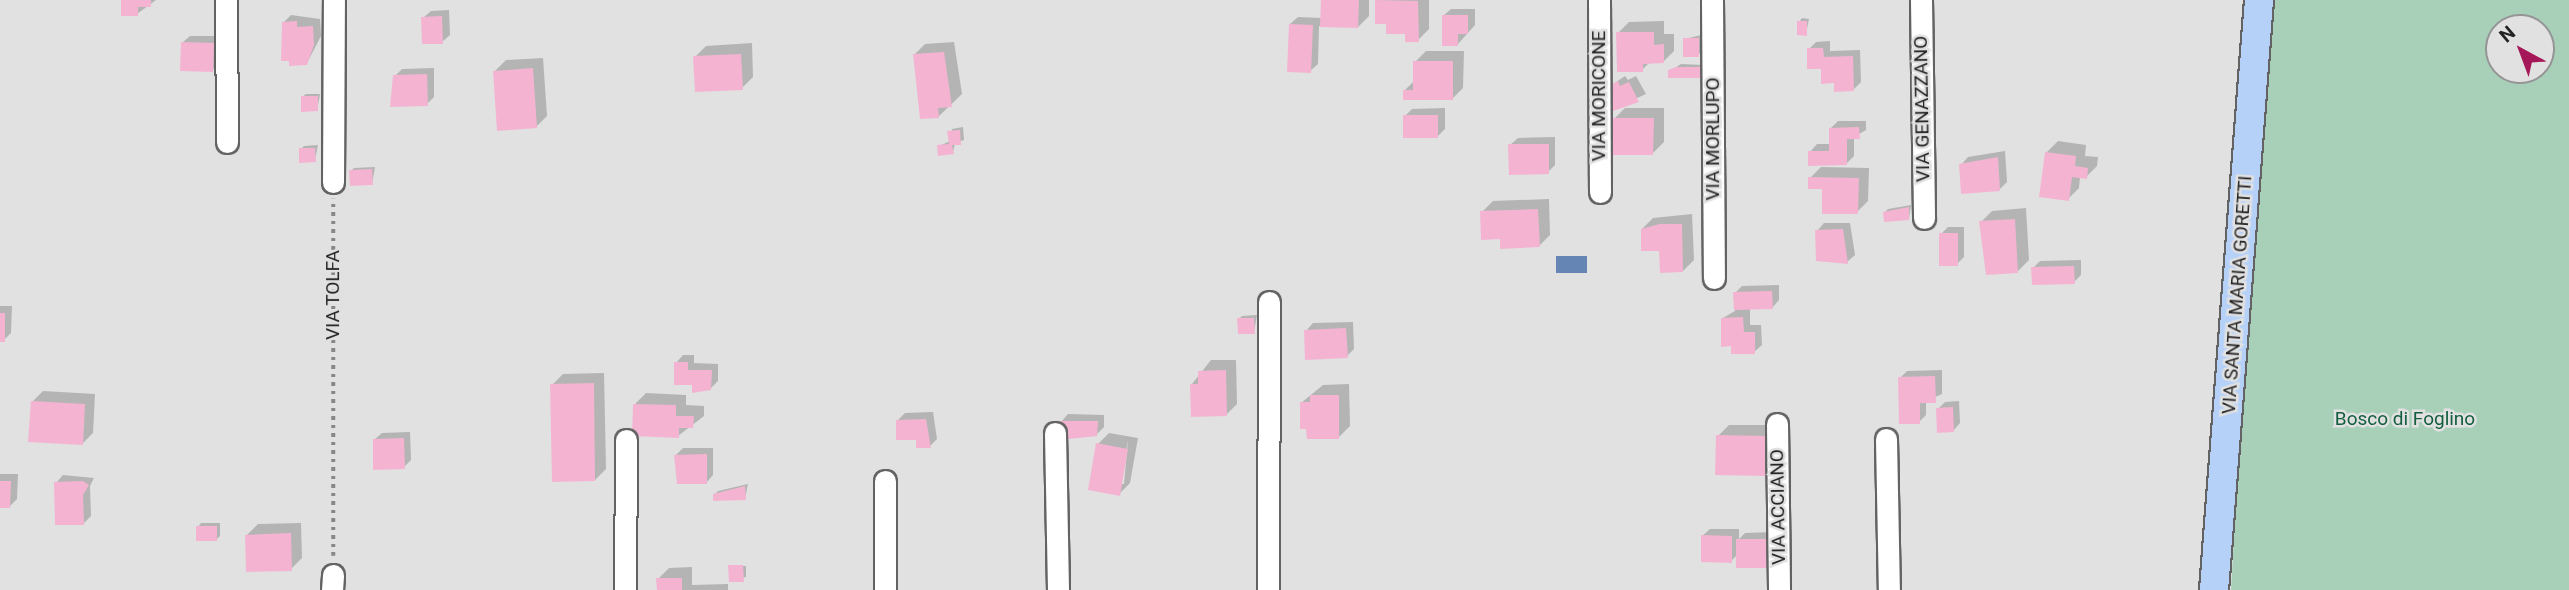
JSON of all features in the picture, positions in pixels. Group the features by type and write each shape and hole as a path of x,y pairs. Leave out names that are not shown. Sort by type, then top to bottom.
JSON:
{"main road":[{"name":"VIA SANTA MARIA GORETTI","path":"2214,590 2259,0"}],"street":[{"path":"226,0 227,142"},
{"path":"333,182 334,0"},
{"name":"VIA MORICONE","path":"1599,0 1600,192"},
{"name":"VIA MORLUPO","path":"1712,0 1714,278"},
{"name":"VIA GENAZZANO","path":"1921,0 1924,218"},
{"path":"1268,590 1269,302"},
{"name":"VIA ACCIANO","path":"1777,424 1779,590"},
{"path":"1055,433 1058,590"},
{"path":"1886,439 1889,590"},
{"path":"625,590 626,440"},
{"path":"885,481 885,590"}],"path":[{"name":"VIA TOLFA","path":"332,583 333,182"}],"green space":[{"name":"Bosco di Foglino","path":"2265,0 2569,0 2569,590 2231,590"}],"water":[{"path":"1556,256 1587,256 1587,273 1556,273"}],"building":[{"path":"121,0 151,0 151,7 138,7 138,16 121,16"},
{"path":"1321,0 1359,0 1358,28 1320,27"},
{"path":"1375,0 1418,1 1419,42 1405,42 1405,34 1386,34 1386,24 1375,24"},
{"path":"1442,15 1468,15 1468,34 1458,34 1458,46 1442,46"},
{"path":"442,16 443,44 422,44 421,17"},
{"path":"297,21 297,27 313,26 314,45 307,65 289,66 289,61 281,61 282,22"},
{"path":"1797,21 1807,21 1807,36 1797,35"},
{"path":"1289,24 1313,25 1311,73 1287,72"},
{"path":"1616,32 1654,32 1654,45 1664,44 1664,63 1643,64 1643,72 1617,72"},
{"path":"1683,38 1699,38 1699,57 1683,57"},
{"path":"181,42 214,43 213,72 180,71"},
{"path":"1807,48 1823,48 1824,57 1853,56 1854,91 1834,92 1834,83 1821,84 1821,69 1807,69"},
{"path":"944,52 952,107 938,108 939,118 920,119 913,54"},
{"path":"741,54 743,90 695,92 693,56"},
{"path":"1413,61 1453,61 1453,100 1403,100 1403,90 1413,90"},
{"path":"1676,67 1701,67 1701,78 1668,78 1668,70"},
{"path":"533,68 537,128 497,131 493,71"},
{"path":"427,74 428,106 390,107 393,75"},
{"path":"1618,81 1620,86 1629,82 1639,102 1613,111 1601,90"},
{"path":"301,96 318,96 318,111 301,112"},
{"path":"1403,115 1438,115 1438,138 1403,138"},
{"path":"1612,118 1654,118 1653,155 1611,155"},
{"path":"1859,127 1860,139 1847,139 1847,165 1808,166 1808,151 1829,151 1829,128"},
{"path":"960,130 961,145 952,145 954,154 938,156 937,145 949,144 947,131"},
{"path":"1508,144 1549,144 1549,174 1509,175"},
{"path":"299,148 315,148 316,162 299,163"},
{"path":"2045,152 2076,156 2075,166 2088,168 2087,179 2072,177 2069,201 2039,197"},
{"path":"1998,157 2000,191 1961,194 1959,164"},
{"path":"372,169 373,185 350,186 349,170"},
{"path":"1808,177 1859,178 1858,214 1822,214 1822,189 1808,189"},
{"path":"1909,207 1909,220 1884,222 1883,212"},
{"path":"1538,209 1540,247 1500,249 1500,239 1481,240 1480,211"},
{"path":"2015,219 2018,273 1986,275 1979,221"},
{"path":"1660,224 1682,224 1683,272 1660,273 1659,251 1641,251 1641,229"},
{"path":"1843,229 1848,264 1816,261 1815,230"},
{"path":"1939,233 1958,233 1958,266 1939,266"},
{"path":"2074,266 2075,284 2032,285 2031,267"},
{"path":"1772,291 1773,309 1734,310 1733,292"},
{"path":"0,313 5,313 5,342 0,342"},
{"path":"1743,317 1744,332 1755,332 1755,354 1731,354 1731,346 1721,347 1721,318"},
{"path":"1237,318 1254,318 1255,334 1238,334"},
{"path":"1346,328 1348,358 1305,360 1304,330"},
{"path":"674,362 688,362 688,370 712,370 711,390 692,393 692,385 674,385"},
{"path":"1226,370 1227,416 1191,417 1190,384 1198,384 1198,371"},
{"path":"1935,376 1936,403 1920,403 1920,424 1899,424 1898,377"},
{"path":"594,383 595,481 552,482 550,384"},
{"path":"1310,395 1339,395 1339,439 1307,439 1306,429 1300,429 1300,402 1310,402"},
{"path":"31,401 85,404 83,445 28,442"},
{"path":"633,404 676,405 676,416 694,416 693,428 679,428 679,438 632,436"},
{"path":"1953,407 1954,432 1937,433 1936,408"},
{"path":"926,419 931,448 916,448 916,440 896,440 896,420"},
{"path":"1059,421 1098,421 1097,436 1059,440"},
{"path":"1716,435 1766,436 1765,476 1715,475"},
{"path":"404,438 405,469 373,470 373,439"},
{"path":"1096,443 1128,449 1120,496 1088,490"},
{"path":"707,454 707,484 677,484 674,455"},
{"path":"0,481 11,481 10,508 0,508"},
{"path":"83,481 89,485 83,495 84,525 55,525 54,482"},
{"path":"745,486 746,500 713,501 713,494"},
{"path":"196,526 217,526 217,541 196,541"},
{"path":"291,533 292,571 246,572 245,535"},
{"path":"1701,535 1732,536 1732,563 1701,562"},
{"path":"1736,539 1767,539 1768,568 1736,568"},
{"path":"728,565 743,565 744,582 729,582"},
{"path":"656,578 682,578 682,590 657,590"}]}
